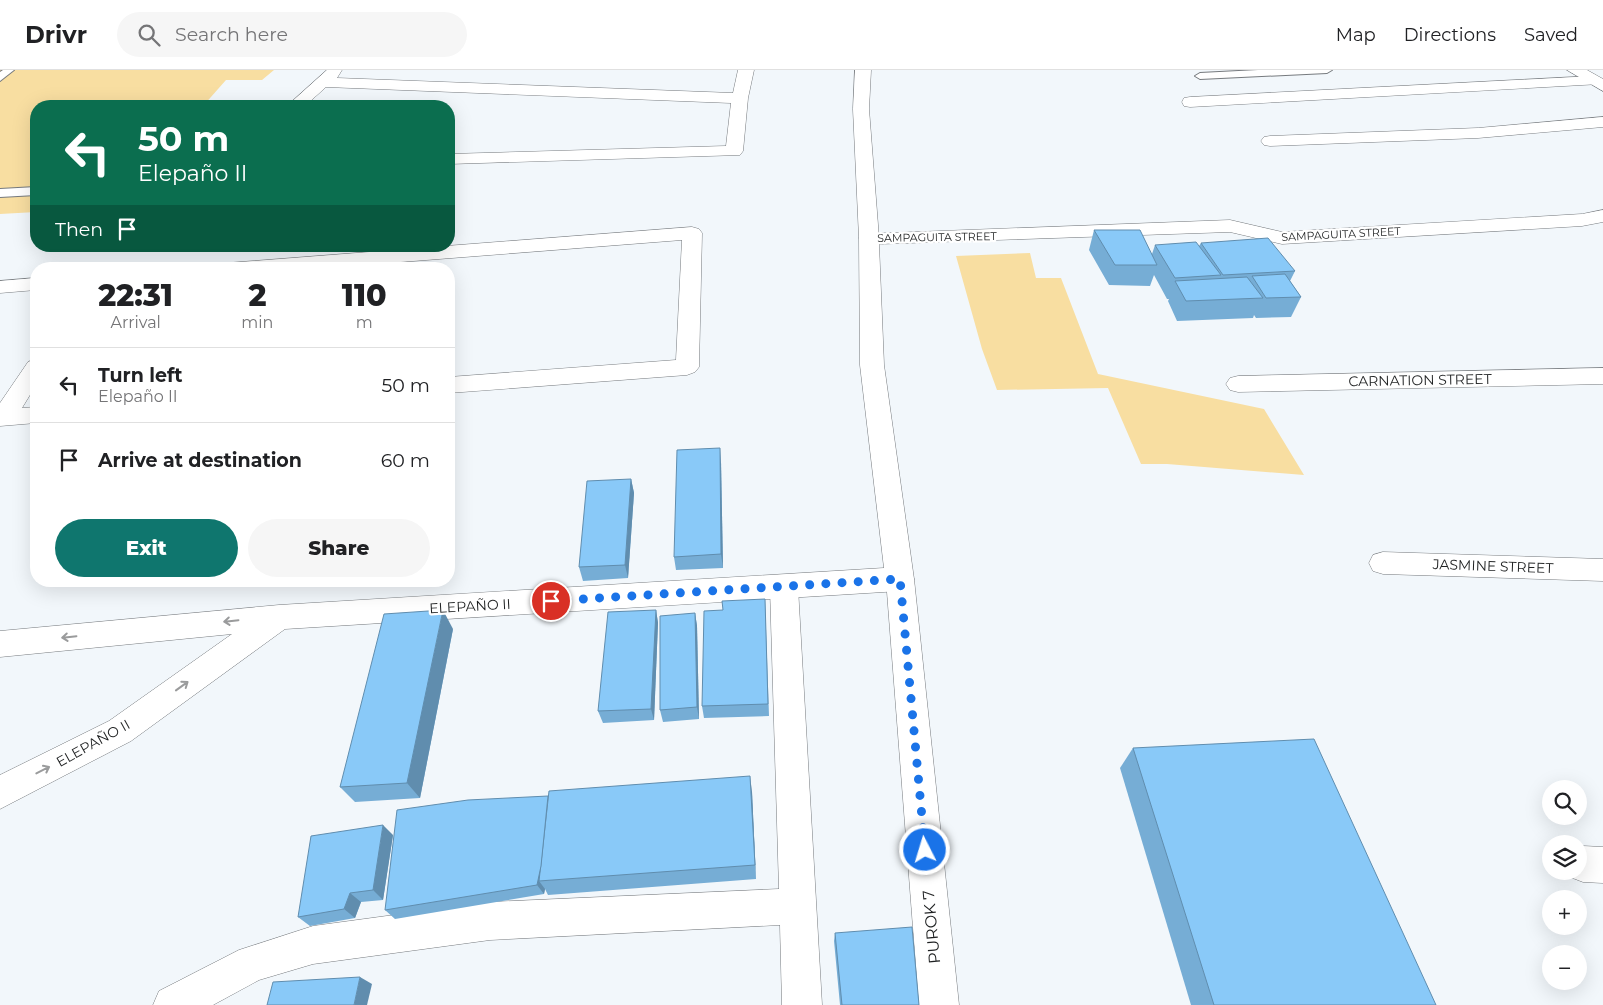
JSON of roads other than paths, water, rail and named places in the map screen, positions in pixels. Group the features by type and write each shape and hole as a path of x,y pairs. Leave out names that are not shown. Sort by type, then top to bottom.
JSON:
{"street":[{"path":"302,100 337,70"},
{"path":"455,159 734,151 740,98 746,70"},
{"name":"PUROK 7","path":"863,70 861,109 869,238 872,365 900,579 938,1005"},
{"path":"1575,70 1599,84"},
{"path":"322,82 740,98"},
{"path":"1190,102 1599,84"},
{"path":"1270,141 1478,134 1603,122"},
{"name":"SAMPAGUITA STREET","path":"869,238 1230,226 1282,238 1582,220 1603,216"},
{"path":"455,251 692,233 687,367 455,385"},
{"path":"318,262 447,252"},
{"path":"0,287 30,284"},
{"path":"30,376 3,418 30,416"},
{"name":"CARNATION STREET","path":"1238,384 1603,376"},
{"name":"JASMINE STREET","path":"1383,563 1603,570"},
{"name":"ELEPAÑO II","path":"0,644 279,616 784,588 900,579"},
{"path":"784,588 802,1005"},
{"name":"ELEPAÑO II","path":"0,793 120,731 279,616"},
{"path":"173,1005 252,963 313,945 490,921 797,906"}],"lane":[{"path":"0,78 9,70"},
{"path":"1200,76 1327,70"},
{"path":"0,193 30,191"}]}
